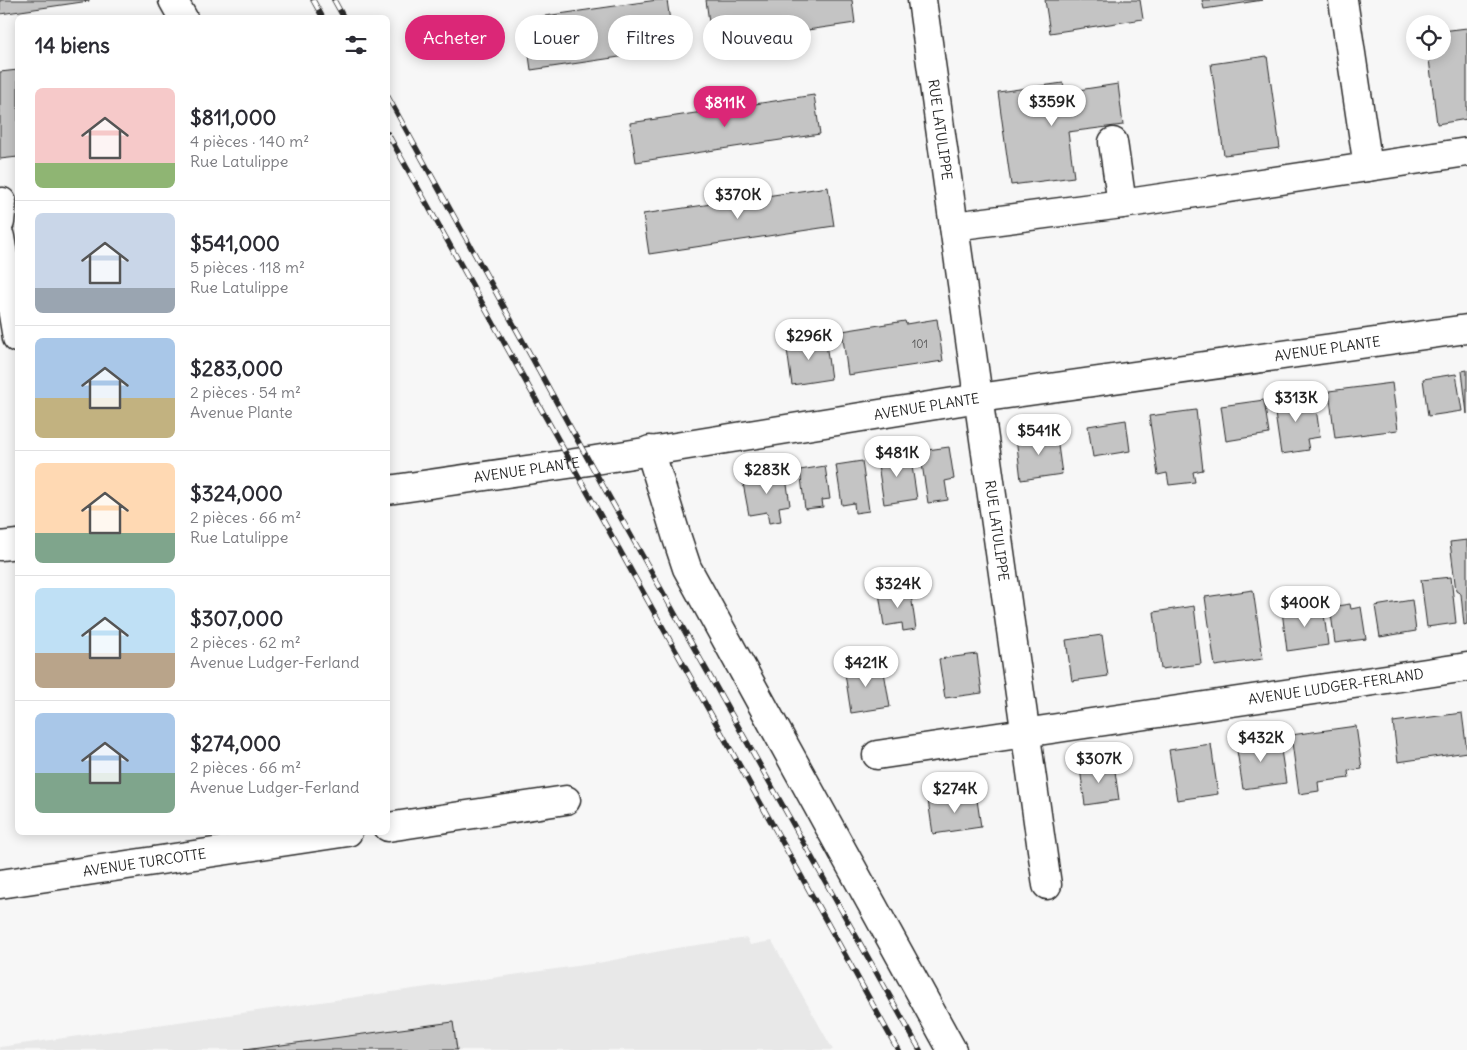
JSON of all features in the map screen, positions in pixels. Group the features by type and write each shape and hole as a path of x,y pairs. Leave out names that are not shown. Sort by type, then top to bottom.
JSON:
{"street":[{"name":"RUE LATULIPPE","path":"922,0 1047,885"},
{"path":"1343,0 1368,167"},
{"path":"1113,142 1122,204"},
{"path":"954,226 1122,204 1467,152"},
{"path":"0,237 15,326"},
{"name":"AVENUE PLANTE","path":"390,490 589,461 979,398 1467,329"},
{"path":"650,450 688,568 952,1050"},
{"path":"0,546 15,544"},
{"name":"AVENUE LUDGER-FERLAND","path":"877,755 1026,731 1467,667"},
{"path":"390,827 566,800"},
{"name":"AVENUE TURCOTTE","path":"0,884 224,842 311,835"}],"shaded area":[{"path":"747,938 750,945 772,941 833,1050 0,1050 0,1047 598,963 676,948"}],"building":[{"path":"0,0 89,0 89,1 0,14"},
{"path":"667,0 669,15 608,15 608,59 531,70 530,60 598,60 598,15 552,15"},
{"path":"706,0 852,0 855,23 811,29 811,15 708,15"},
{"path":"1045,0 1140,0 1143,19 1050,33"},
{"path":"1202,0 1263,0 1204,9"},
{"path":"1467,28 1467,119 1437,124 1429,60 1451,60 1451,30"},
{"path":"1267,56 1280,148 1224,155 1211,64"},
{"path":"15,70 15,157 0,159 0,72"},
{"path":"1063,83 1065,92 1118,84 1123,125 1068,132 1074,177 1011,185 998,92"},
{"path":"814,95 820,134 636,162 630,123"},
{"path":"828,187 834,226 649,254 643,214"},
{"path":"937,319 943,361 848,375 842,331 905,321 906,324"},
{"path":"825,336 831,379 792,385 786,342"},
{"path":"1467,370 1467,414 1462,371"},
{"path":"1456,374 1462,411 1428,416 1423,379"},
{"path":"1392,383 1398,430 1335,438 1329,391"},
{"path":"1314,394 1320,437 1307,439 1309,450 1281,454 1273,400"},
{"path":"1264,400 1269,434 1226,441 1221,406"},
{"path":"1196,410 1203,470 1193,472 1195,482 1169,485 1167,473 1158,475 1149,416"},
{"path":"1126,420 1130,451 1093,457 1088,426"},
{"path":"1056,431 1062,474 1021,480 1016,437"},
{"path":"949,447 954,479 945,481 948,500 928,503 920,451"},
{"path":"910,453 917,499 884,504 877,458"},
{"path":"862,461 869,511 855,513 854,503 842,505 836,465"},
{"path":"825,466 830,499 822,500 823,507 805,509 800,470"},
{"path":"785,471 790,505 779,507 781,521 769,523 767,512 749,515 742,478"},
{"path":"1467,540 1467,624 1464,625 1461,594 1456,591 1450,542"},
{"path":"1451,577 1456,623 1427,627 1421,580"},
{"path":"910,588 916,629 903,631 902,623 884,626 879,593"},
{"path":"1253,590 1263,659 1215,666 1205,597"},
{"path":"1412,600 1416,631 1380,637 1375,606"},
{"path":"1350,604 1351,609 1361,607 1366,639 1335,643 1330,607"},
{"path":"1194,606 1201,664 1161,669 1154,612"},
{"path":"1323,606 1328,645 1287,651 1282,611"},
{"path":"1102,635 1108,676 1072,681 1066,640"},
{"path":"977,654 982,693 945,698 939,659"},
{"path":"871,662 872,668 883,666 890,707 851,713 844,667"},
{"path":"1462,713 1467,752 1398,762 1393,722"},
{"path":"1356,726 1362,769 1348,771 1349,778 1318,782 1319,791 1299,794 1291,735"},
{"path":"1279,737 1286,783 1243,789 1236,744"},
{"path":"1211,744 1218,794 1177,800 1169,750"},
{"path":"1114,764 1119,800 1085,805 1080,768"},
{"path":"976,793 981,827 933,834 928,800"},
{"path":"453,1022 457,1050 244,1050"}],"railway":[{"path":"313,0 321,15"},
{"path":"334,0 342,15"},
{"path":"390,101 589,461 920,1050"},
{"path":"390,138 898,1050"}]}
